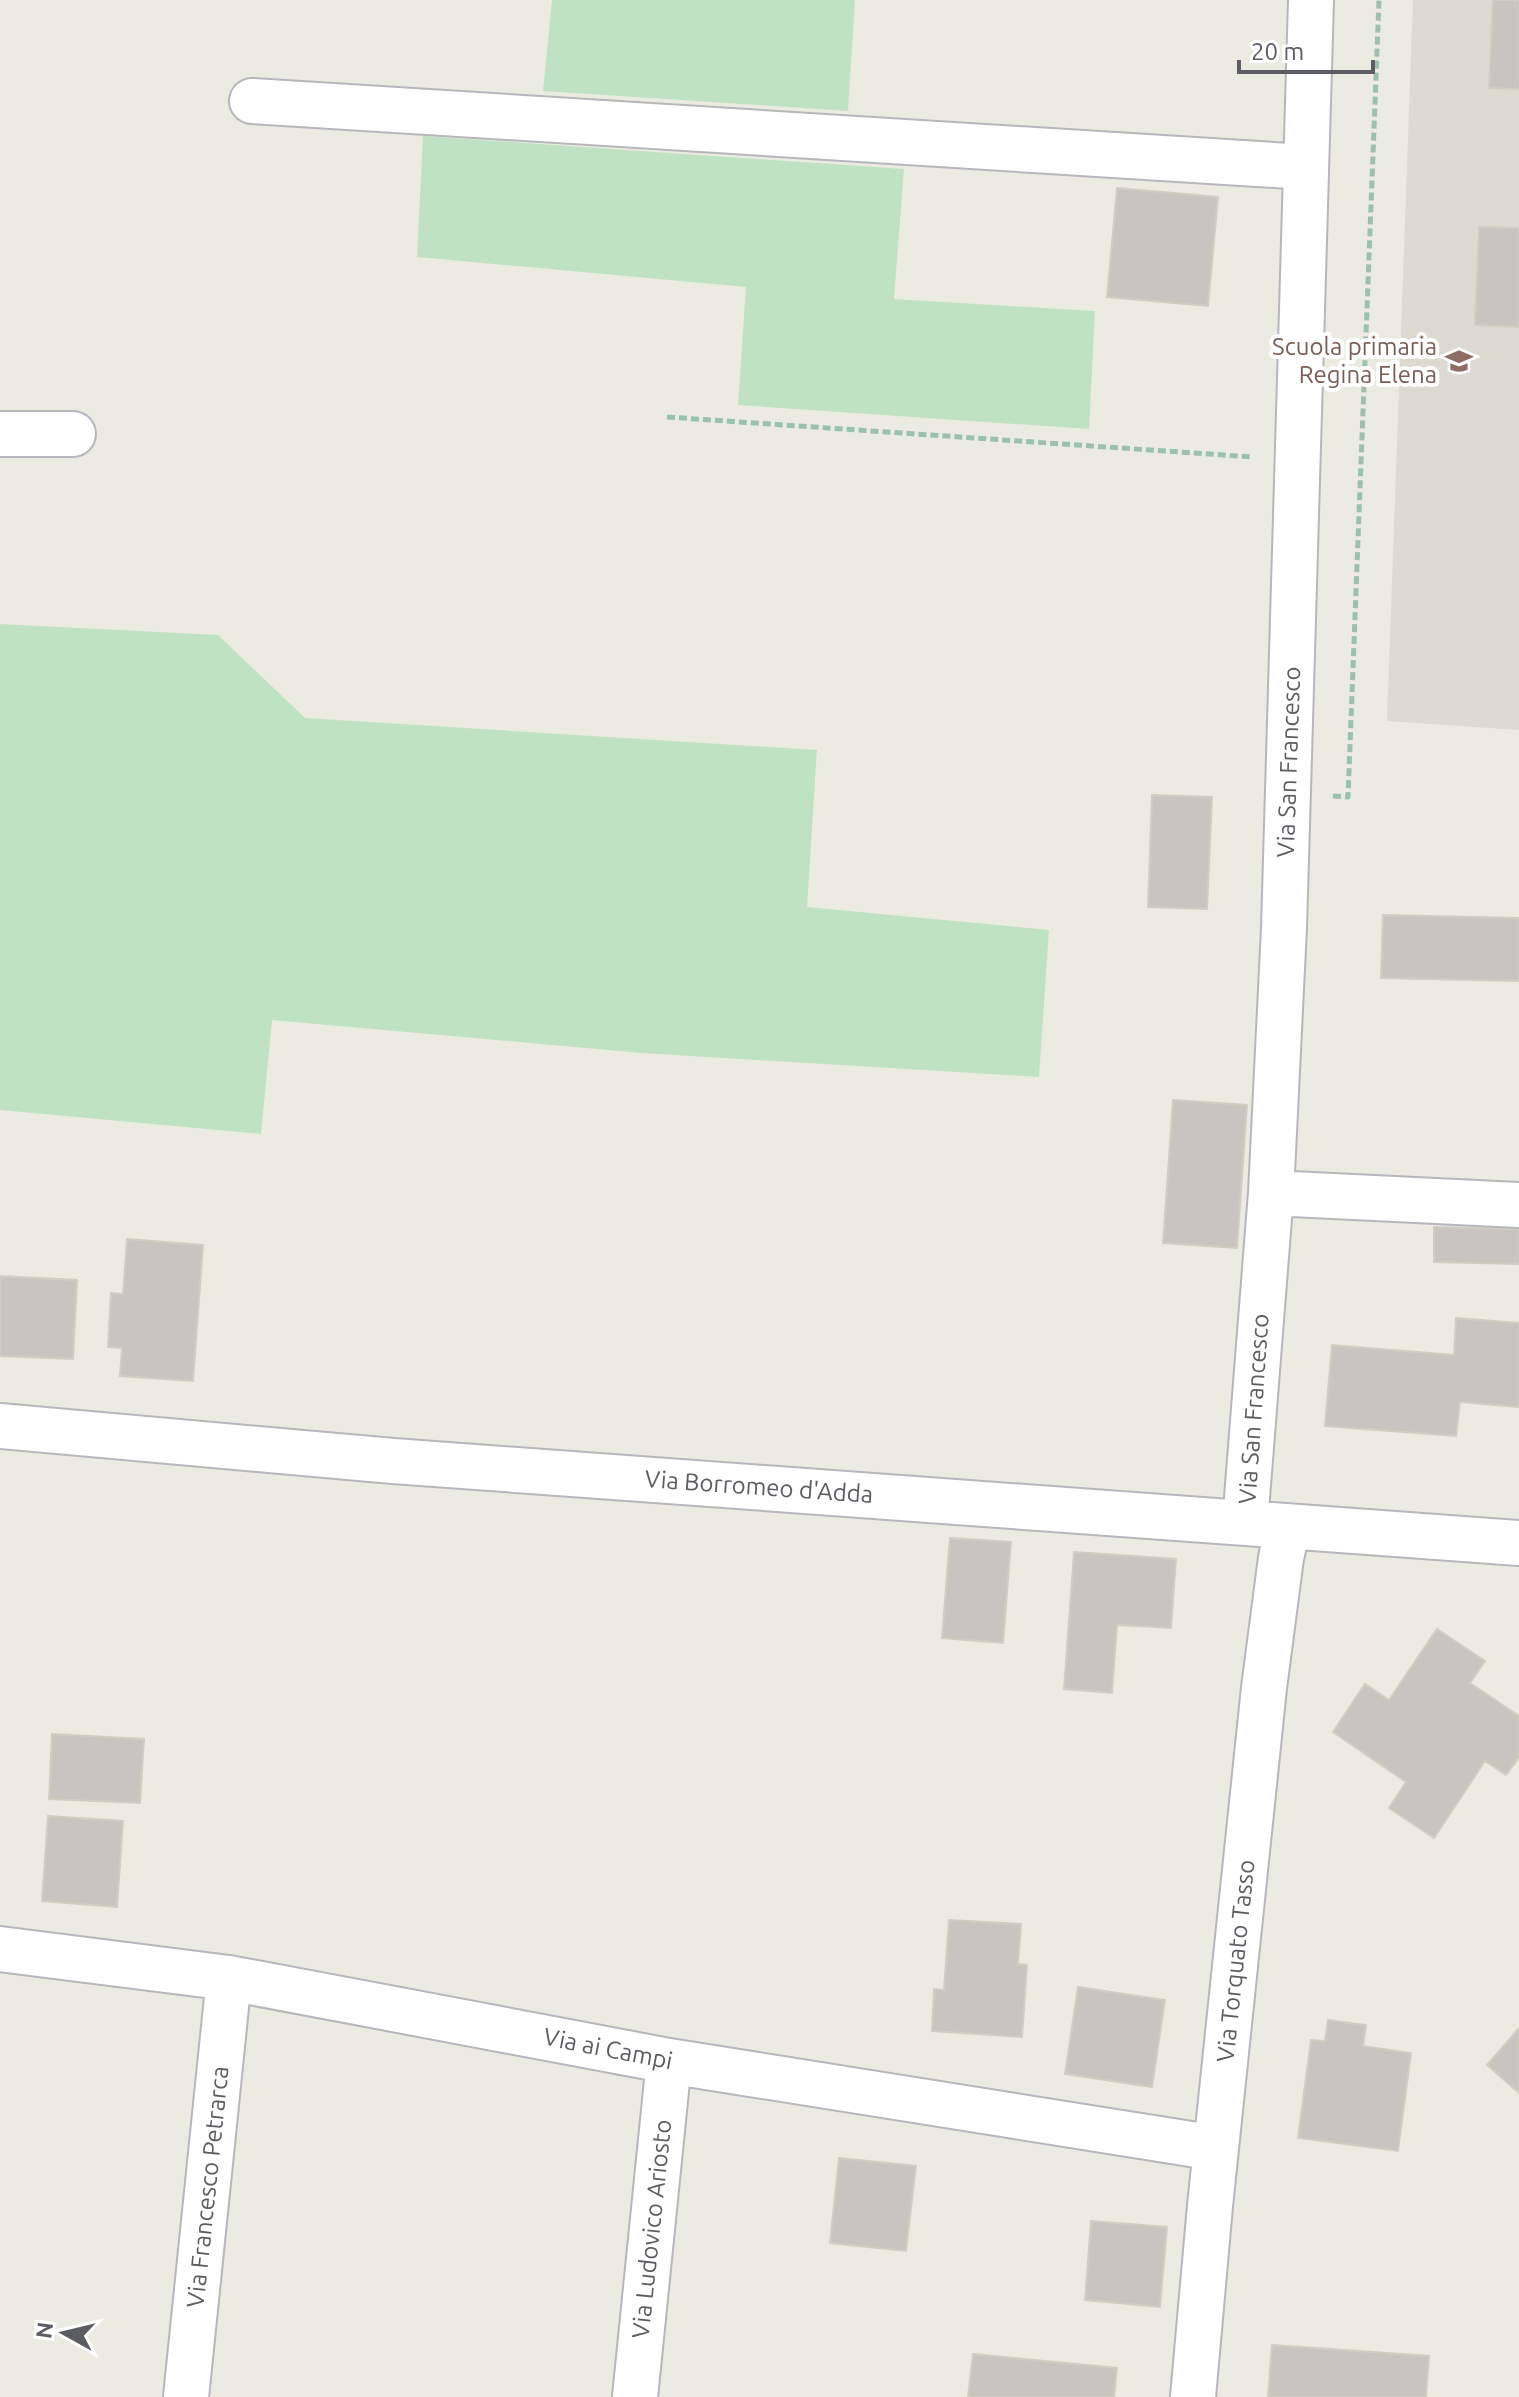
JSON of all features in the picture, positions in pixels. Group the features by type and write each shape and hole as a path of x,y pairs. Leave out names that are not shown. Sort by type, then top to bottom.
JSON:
{"street":[{"name":"Via San Francesco","path":"1245,1523 1271,1193 1284,928 1311,0"},
{"path":"252,101 1306,167"},
{"path":"0,434 73,434"},
{"path":"1271,1193 1519,1205"},
{"name":"Via Borromeo d'Adda","path":"0,1426 393,1461 1519,1543"},
{"name":"Via Torquato Tasso","path":"1193,2397 1216,2148 1275,1595 1288,1526"},
{"name":"Via ai Campi","path":"0,1949 229,1978 669,2061 1216,2148"},
{"name":"Via Francesco Petrarca","path":"186,2397 229,1978"},
{"name":"Via Ludovico Ariosto","path":"635,2397 669,2061"}],"path":[{"path":"1324,796 1348,797 1379,0"},
{"path":"667,417 1297,460"}],"shaded area":[{"name":"Scuola primaria Regina Elena","path":"1413,0 1519,0 1519,730 1387,721"}],"green space":[{"path":"552,0 855,0 848,111 543,91"},
{"path":"423,136 904,169 894,299 1095,311 1089,429 738,405 746,287 417,257"},
{"path":"0,624 218,635 305,718 817,750 807,907 1049,930 1039,1077 642,1053 272,1020 261,1134 0,1110"}],"building":[{"path":"1493,0 1519,0 1519,89 1489,88"},
{"path":"1117,188 1218,197 1208,306 1107,297"},
{"path":"1479,227 1519,228 1519,327 1475,325"},
{"path":"1152,795 1212,797 1207,909 1148,907"},
{"path":"1383,915 1519,918 1519,981 1381,978"},
{"path":"1173,1100 1247,1105 1237,1248 1163,1243"},
{"path":"1434,1227 1519,1229 1519,1264 1434,1262"},
{"path":"127,1239 203,1245 193,1381 120,1376 122,1348 108,1347 111,1293 123,1294"},
{"path":"0,1276 77,1280 73,1359 0,1356"},
{"path":"1456,1318 1519,1323 1519,1407 1460,1402 1456,1436 1325,1426 1332,1345 1454,1355"},
{"path":"950,1538 1011,1542 1003,1643 942,1638"},
{"path":"1074,1552 1176,1559 1171,1628 1117,1625 1112,1693 1064,1689"},
{"path":"1437,1629 1485,1661 1470,1683 1519,1716 1519,1757 1506,1775 1485,1761 1434,1838 1389,1808 1406,1782 1333,1732 1365,1684 1389,1700"},
{"path":"52,1734 144,1739 140,1803 49,1799"},
{"path":"48,1816 123,1821 117,1907 42,1901"},
{"path":"949,1920 1021,1924 1018,1964 1027,1965 1022,2037 932,2031 934,1989 944,1990"},
{"path":"1078,1987 1165,2000 1152,2087 1065,2074"},
{"path":"1328,2020 1366,2025 1363,2046 1411,2053 1398,2151 1298,2138 1311,2040 1325,2041"},
{"path":"1519,2028 1519,2093 1487,2065"},
{"path":"839,2158 916,2166 906,2251 830,2243"},
{"path":"1091,2221 1167,2227 1160,2307 1085,2300"},
{"path":"1272,2345 1429,2356 1426,2397 1268,2397"},
{"path":"973,2354 1117,2368 1114,2397 968,2397"}],"place":[{"name":"Scuola primaria Regina Elena","path":"1459,361"}]}
